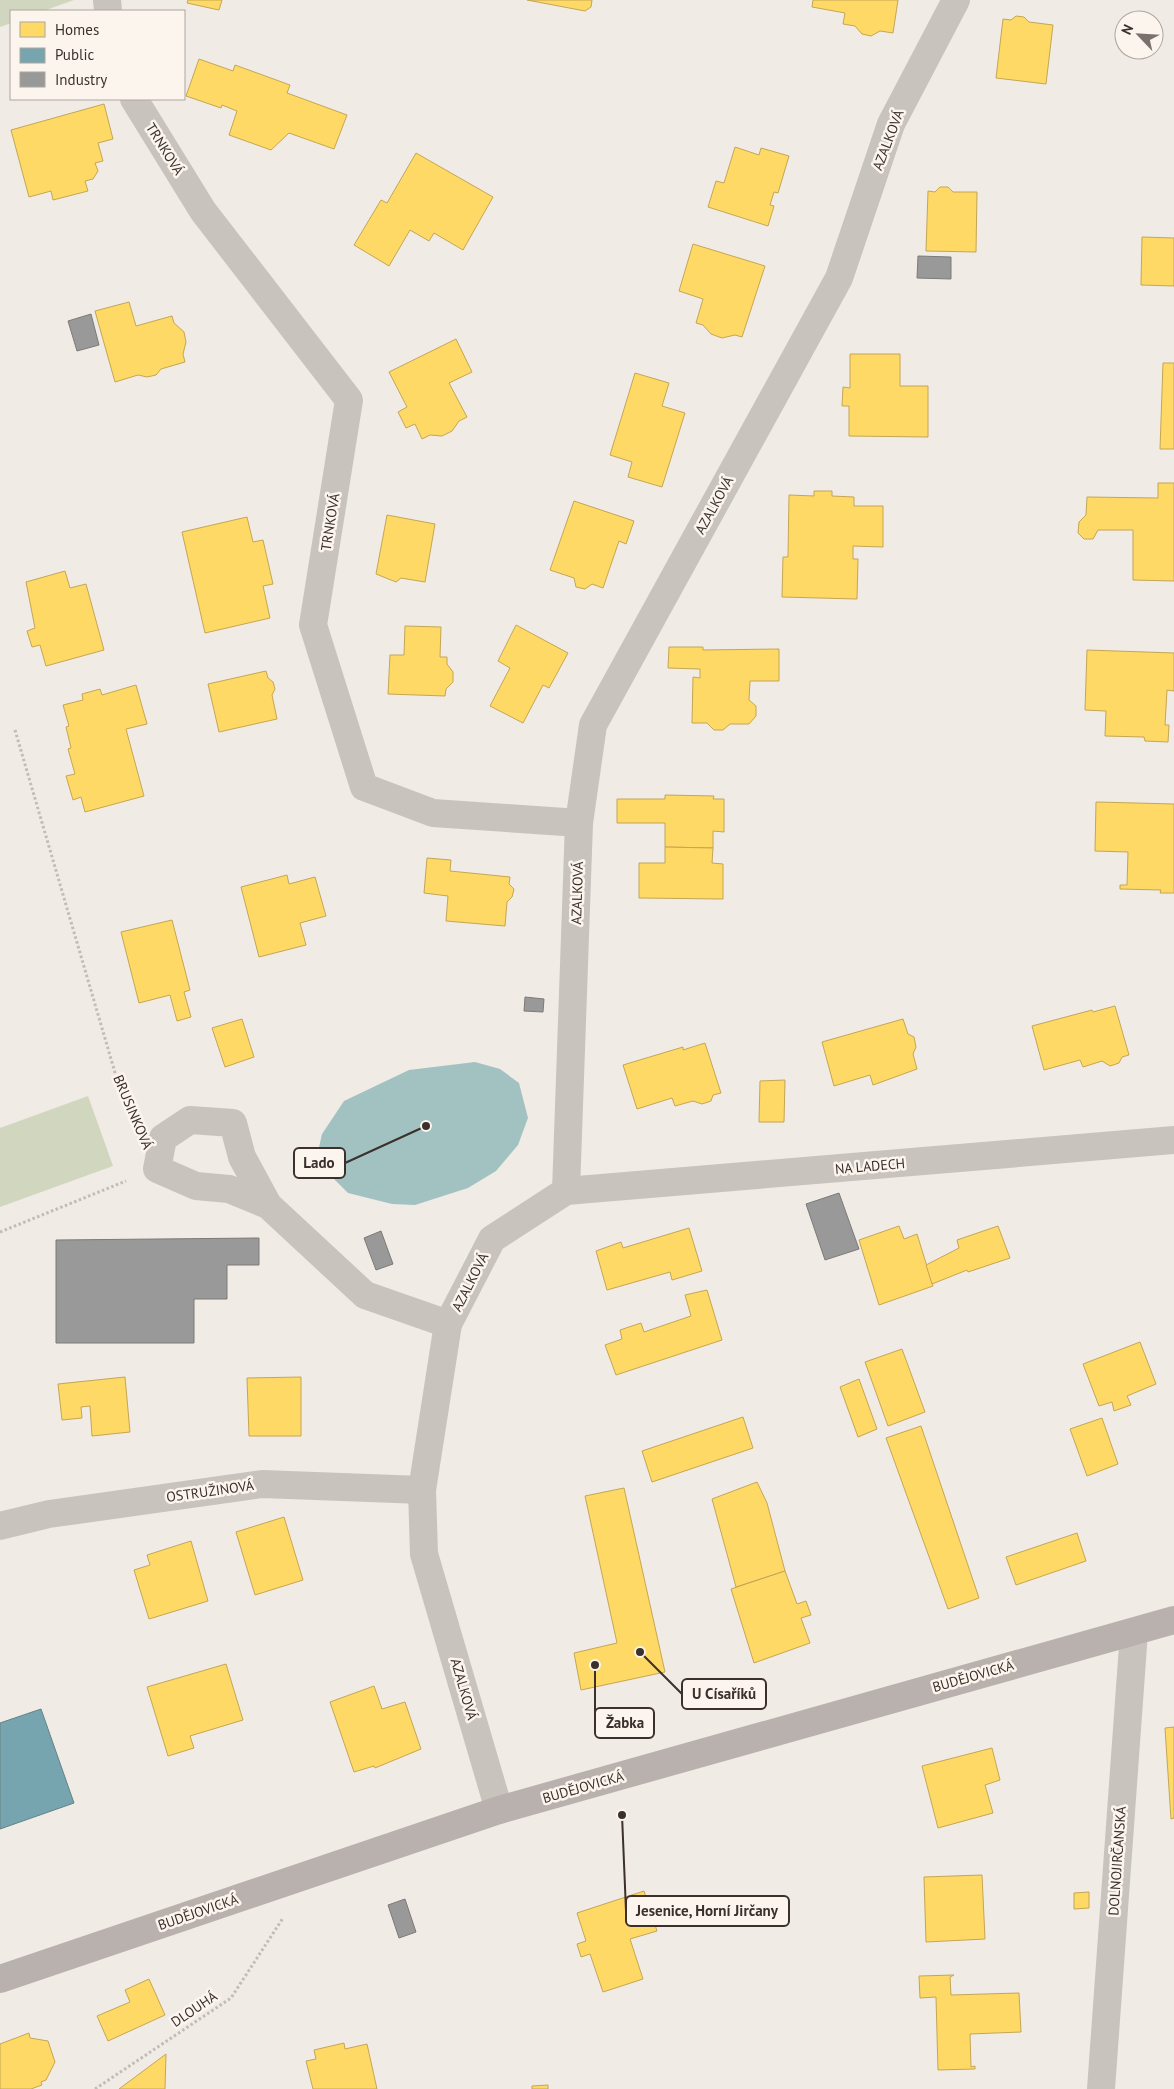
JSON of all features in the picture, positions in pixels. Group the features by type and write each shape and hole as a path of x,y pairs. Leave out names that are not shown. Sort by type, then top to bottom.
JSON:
{"main road":[{"name":"BUDĚJOVICKÁ","path":"0,1979 499,1810 1174,1620"}],"street":[{"name":"AZALKOVÁ","path":"499,1810 424,1554 422,1490 448,1324 492,1239 566,1191 579,823 593,725 839,278 891,124 956,0"},
{"name":"TRNKOVÁ","path":"135,100 203,210 349,400 313,625 364,787 433,813 579,823"},
{"path":"268,1205 229,1190 196,1186 157,1169 163,1138 190,1120 233,1123 242,1157 268,1205 365,1295 448,1324"},
{"name":"NA LADECH","path":"566,1191 1174,1140"},
{"name":"OSTRUŽINOVÁ","path":"0,1526 49,1514 262,1484 422,1490"},
{"name":"DOLNOJIRČANSKÁ","path":"1101,2089 1134,1632"}],"path":[{"name":"BRUSINKOVÁ","path":"15,730 118,1082 157,1169"},
{"path":"0,1232 157,1169"},
{"name":"DLOUHÁ","path":"95,2089 231,1998 286,1915"}],"green space":[{"path":"0,0 74,0 46,10 10,10 10,23 0,27"},
{"path":"88,1096 113,1166 0,1207 0,1128"}],"water":[{"path":"475,1062 500,1069 519,1083 528,1118 518,1145 496,1171 468,1188 415,1205 392,1204 348,1193 323,1168 317,1156 322,1134 344,1101 409,1070"}],"building: Homes":[{"path":"188,0 222,0 219,10 187,3"},
{"path":"527,0 592,0 591,7 585,11"},
{"path":"813,0 898,0 893,33 880,31 871,36 862,34 855,26 843,24 845,13 812,7"},
{"path":"1016,16 1024,17 1029,22 1053,25 1046,84 996,78 1003,19 1011,20"},
{"path":"199,59 233,71 235,65 290,85 287,93 347,115 334,149 289,133 271,150 229,135 237,111 222,105 221,108 186,96"},
{"path":"104,104 113,139 98,143 103,161 95,163 98,171 93,179 85,181 88,191 53,200 51,191 29,197 11,130"},
{"path":"735,147 759,155 761,148 789,156 778,193 774,192 770,205 774,206 768,226 708,207 716,181 724,183"},
{"path":"416,153 493,197 463,250 434,233 429,241 410,230 389,266 354,245 381,200 387,203"},
{"path":"940,187 948,187 953,192 977,192 976,252 926,251 928,191 935,192"},
{"path":"1142,237 1174,238 1174,286 1141,285"},
{"path":"693,244 765,266 742,337 735,335 722,338 711,334 703,325 696,323 703,299 679,291"},
{"path":"129,302 136,326 172,316 174,323 184,332 186,342 183,354 185,362 161,369 156,375 147,377 138,375 115,382 95,311"},
{"path":"456,339 472,372 449,383 467,417 459,421 452,431 442,436 430,435 422,439 415,424 406,428 398,412 407,407 389,372"},
{"path":"850,354 900,354 900,386 928,386 928,437 849,436 849,406 842,406 843,387 850,388"},
{"path":"1163,363 1174,363 1174,449 1160,449"},
{"path":"635,373 669,383 662,406 685,413 662,487 628,477 632,462 610,455"},
{"path":"1158,483 1174,483 1174,581 1133,580 1133,530 1098,530 1093,539 1084,539 1078,533 1079,522 1086,515 1087,497 1158,498"},
{"path":"814,491 832,491 832,496 854,497 854,506 883,506 883,547 853,546 853,559 858,559 857,599 782,597 783,557 788,557 789,495 814,496"},
{"path":"574,501 634,521 626,544 619,541 603,588 592,584 585,589 576,587 574,578 550,570"},
{"path":"387,515 435,524 425,582 401,578 396,582 376,574"},
{"path":"247,517 253,542 263,540 273,584 263,586 270,618 205,633 182,532"},
{"path":"65,571 70,588 86,584 104,650 46,666 40,645 32,647 27,631 35,628 26,582"},
{"path":"516,625 568,653 549,688 543,685 523,723 490,706 510,668 498,661"},
{"path":"405,626 441,627 440,657 447,657 447,664 453,672 453,682 446,689 445,696 388,694 390,655 404,655"},
{"path":"669,647 703,647 703,650 779,649 779,681 750,681 749,700 756,706 756,716 749,724 730,724 723,730 714,730 707,723 692,723 693,677 700,678 700,669 668,668"},
{"path":"1087,650 1174,653 1174,691 1167,690 1165,725 1169,725 1168,742 1145,741 1144,737 1105,736 1106,711 1085,710"},
{"path":"266,671 275,689 272,695 277,719 219,732 208,684"},
{"path":"136,685 147,724 126,729 144,796 85,812 81,797 73,800 66,776 75,774 68,749 71,748 66,727 69,726 63,705 83,700 82,694 100,689 102,695"},
{"path":"665,795 714,796 713,799 724,799 724,832 713,831 713,848 665,847 665,823 617,823 617,799 665,799"},
{"path":"1096,802 1174,804 1174,893 1160,893 1161,890 1120,889 1120,885 1127,885 1128,852 1095,851"},
{"path":"665,847 713,848 712,863 723,864 723,899 639,898 639,863 665,863"},
{"path":"427,858 451,860 450,871 510,877 509,884 514,889 512,897 507,902 505,926 446,921 448,896 424,893"},
{"path":"287,875 289,884 315,877 326,916 300,923 306,945 259,957 241,887"},
{"path":"172,920 190,990 184,992 191,1017 177,1021 170,995 139,1003 121,932"},
{"path":"1115,1006 1129,1055 1122,1057 1119,1063 1110,1066 1102,1061 1083,1067 1080,1060 1044,1070 1032,1026"},
{"path":"242,1019 254,1057 225,1067 212,1028"},
{"path":"903,1019 908,1034 914,1037 916,1047 913,1054 917,1069 873,1085 870,1075 834,1086 822,1042"},
{"path":"705,1043 721,1093 713,1095 711,1101 702,1104 693,1101 675,1106 672,1098 637,1109 623,1065 683,1047 683,1050"},
{"path":"785,1080 784,1122 759,1122 760,1081"},
{"path":"899,1226 904,1239 917,1234 933,1286 879,1305 859,1240"},
{"path":"998,1226 1010,1258 968,1272 967,1270 932,1284 926,1265 959,1248 957,1240"},
{"path":"689,1228 702,1271 672,1280 670,1272 607,1290 596,1251 621,1242 623,1248"},
{"path":"707,1290 722,1340 616,1375 605,1345 622,1339 620,1330 641,1323 644,1332 691,1316 685,1295"},
{"path":"1140,1342 1156,1384 1127,1396 1131,1405 1114,1411 1112,1402 1099,1406 1083,1364"},
{"path":"902,1349 925,1412 888,1426 865,1362"},
{"path":"125,1377 130,1432 92,1436 90,1406 81,1407 82,1418 62,1420 58,1384"},
{"path":"301,1377 301,1436 249,1436 247,1378"},
{"path":"859,1379 877,1429 858,1437 840,1387"},
{"path":"743,1417 753,1448 652,1482 642,1451"},
{"path":"1102,1418 1118,1464 1087,1476 1070,1429"},
{"path":"921,1426 979,1598 948,1609 886,1438"},
{"path":"757,1482 767,1503 785,1571 736,1587 712,1499"},
{"path":"624,1488 665,1672 581,1690 574,1653 617,1643 585,1496"},
{"path":"284,1517 303,1580 255,1595 236,1532"},
{"path":"1077,1533 1086,1561 1016,1585 1006,1557"},
{"path":"191,1541 208,1601 149,1619 134,1570 150,1565 147,1555"},
{"path":"785,1571 797,1604 806,1601 811,1615 801,1618 810,1643 754,1663 731,1589"},
{"path":"226,1664 243,1720 190,1736 194,1748 168,1756 147,1687"},
{"path":"374,1686 382,1709 405,1702 421,1749 375,1768 374,1766 354,1772 330,1702"},
{"path":"1174,1727 1174,1818 1171,1819 1165,1728"},
{"path":"992,1748 1000,1780 985,1785 993,1813 938,1828 922,1766"},
{"path":"982,1875 985,1939 926,1942 924,1877"},
{"path":"644,1891 657,1931 630,1939 643,1979 603,1992 590,1954 581,1957 577,1944 586,1941 577,1913"},
{"path":"1089,1892 1089,1908 1074,1909 1074,1893"},
{"path":"954,1975 950,1977 951,1995 1019,1993 1021,2032 970,2034 971,2067 975,2066 975,2069 938,2070 936,1997 920,1998 919,1976"},
{"path":"149,1979 165,2015 108,2041 97,2016 130,2002 125,1990"},
{"path":"29,2033 30,2038 48,2041 55,2062 46,2080 41,2082 42,2085 31,2089 0,2089 0,2044"},
{"path":"344,2043 345,2049 367,2044 377,2089 313,2089 306,2061 316,2059 314,2050"},
{"path":"166,2054 165,2089 119,2089"},
{"path":"548,2085 548,2089 532,2089 532,2086"}],"building: Public":[{"path":"41,1709 74,1803 0,1829 0,1723"}],"building: Industry":[{"path":"918,256 951,257 951,279 917,278"},
{"path":"91,314 99,345 77,351 68,321"},
{"path":"525,997 544,999 543,1012 524,1011"},
{"path":"839,1193 859,1249 825,1260 806,1204"},
{"path":"381,1231 393,1264 376,1270 364,1238"},
{"path":"259,1238 259,1265 227,1265 227,1299 194,1299 194,1343 56,1343 56,1240"},
{"path":"405,1899 416,1932 399,1938 388,1905"}],"place":[{"name":"Lado","path":"426,1126"},
{"name":"U Císaříků","path":"640,1652"},
{"name":"Žabka","path":"595,1665"},
{"name":"Jesenice, Horní Jirčany","path":"622,1815"}]}
